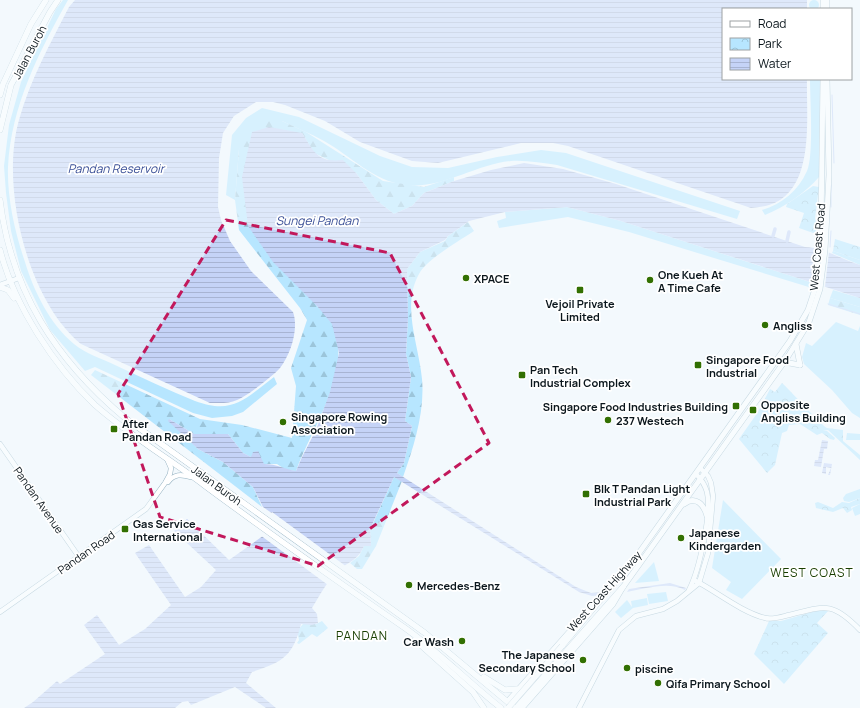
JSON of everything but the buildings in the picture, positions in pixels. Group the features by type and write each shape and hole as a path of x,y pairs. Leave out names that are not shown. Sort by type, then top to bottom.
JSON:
{"highway":[{"name":"Jalan Buroh","path":"0,95 2,84 31,24 46,0"},
{"name":"Jalan Buroh","path":"0,130 11,85 58,0"},
{"name":"Jalan Buroh","path":"0,200 4,226 19,278 31,307 64,357 101,398 125,418 425,633 515,708"},
{"name":"Jalan Buroh","path":"0,250 10,281 42,341 74,382 95,404 262,528 406,629 501,708"},
{"path":"0,286 8,290 21,303"},
{"path":"27,314 31,307"},
{"path":"508,708 636,557"},
{"path":"515,708 623,587"},
{"path":"406,629 408,634 473,692 484,708"},
{"path":"464,665 470,667 499,688 506,690 517,689"},
{"name":"West Coast Highway","path":"501,708 508,701"}],"main road":[{"name":"West Coast Road","path":"822,249 823,80"},
{"name":"West Coast Road","path":"706,473 730,436 784,362 809,322 818,286 829,175 827,80"},
{"name":"West Coast Road","path":"700,468 790,340 808,310 818,286"},
{"path":"784,362 800,366 796,344"},
{"name":"West Coast Highway","path":"508,701 517,689 636,557 700,468"},
{"name":"West Coast Highway","path":"522,708 613,604 623,587 706,473"},
{"path":"680,508 690,501 699,502 704,507 707,516"},
{"path":"528,708 533,696"}],"street":[{"path":"0,286 19,278"},
{"name":"Pandan Avenue","path":"0,444 79,557"},
{"name":"Pandan Road","path":"0,612 141,514 165,483 171,469 166,458"},
{"path":"580,708 618,630 636,616 662,609 677,601 699,583 708,553 712,504 712,489 706,473 700,468"},
{"path":"687,592 694,580 702,553 707,516 708,494 702,479 696,474"},
{"name":"Pandan Road","path":"165,483 178,475 195,478"},
{"path":"694,580 763,617 779,618 820,607 833,609 843,614 860,630"},
{"path":"843,614 860,633"}],"highlighted area":[{"path":"226,220 390,253 489,443 318,566 160,517 118,394"}],"green space":[{"path":"63,0 68,0 47,39 28,80 10,144 8,179 10,203 18,239 33,285 50,317 65,336 74,344 94,356 195,401 208,405 229,405 246,398 274,377 277,384 243,412 232,416 212,418 193,413 95,367 85,371 50,330 21,271 11,231 6,193 4,166 9,125 21,82 56,9"},
{"path":"812,0 816,0 819,3 819,7 817,8 809,7 809,3"},
{"path":"810,80 820,80 819,177 794,199 765,215 762,210 789,196 799,185 807,171 811,141"},
{"path":"262,108 299,117 380,156 412,167 448,168 497,157 541,150 566,153 740,211 737,219 557,165 528,161 498,163 432,184 418,186 393,183 372,173 314,135 282,121 239,149 235,200 226,195 232,135 246,118"},
{"path":"270,121 282,121 306,132 383,181 424,187 454,177 454,181 424,193 412,206 394,214 376,200 356,173 314,153 302,133 317,306 332,322 338,343 338,362 328,400 296,471 286,470 277,464 264,464 243,453 228,434 194,434 169,419 198,449 223,462 253,487 262,507 91,375 95,370 200,419 242,425 292,438 296,386 291,368 307,320 300,308 239,230 235,200 239,149 245,135 254,125"},
{"path":"813,186 819,187 815,218 817,227 816,234 799,228 804,213 786,207 787,204"},
{"path":"567,207 621,221 813,283 812,288 629,232 568,217 499,228 497,221 506,218 505,212"},
{"path":"468,222 474,231 429,262 419,274 414,286 411,299 411,312 422,379 422,404 415,441 403,477 397,473 404,463 412,426 405,421 411,377 406,354 408,318 407,269 420,252 445,241 448,236"},
{"path":"835,239 860,247 860,260 833,251"},
{"path":"833,251 860,260 860,265 832,253"},
{"path":"833,290 860,298 860,307 830,298"},
{"path":"830,298 860,307 860,315 828,305"},
{"path":"836,322 858,331 860,326 860,418 852,413 832,390 804,364 802,357 806,343 812,346"},
{"path":"782,383 824,426 827,428 843,430 843,441 860,455 860,460 828,430 823,431 827,431 835,438 834,440 822,433 817,435 800,424 789,425 787,431 782,433 775,465 767,473 739,439 758,412 770,389 775,392"},
{"path":"847,433 860,434 860,440 846,440"},
{"path":"394,477 402,481 376,546 362,569 357,569 350,563 359,556 364,546 371,546 370,530"},
{"path":"860,489 860,498 849,502 844,501 843,498 846,494"},
{"path":"860,498 860,504 851,507 852,510 847,513 843,508 833,512 816,508 815,503 818,502 833,508 842,502 849,503"},
{"path":"723,500 781,559 742,599 726,590 731,582 712,568"},
{"path":"860,504 860,514 855,516 852,508"},
{"path":"654,562 659,581 635,583"},
{"path":"666,592 668,601 649,604 647,594"},
{"path":"647,598 648,605 633,608 621,618 615,612 627,600 632,607 631,601"},
{"path":"819,610 829,610 817,623 828,633 784,684 754,654 769,621 781,621"},
{"path":"322,621 328,628 317,637 312,634 299,644 297,643 299,640 297,631 303,624 316,624"}],"water":[{"name":"Pandan Reservoir","path":"75,0 807,0 807,8 722,8 722,80 807,80 807,132 805,151 801,169 795,185 784,197 769,205 751,208 568,146 553,143 521,143 438,163 412,161 360,142 325,121 285,105 273,102 256,102 234,116 223,133 219,158 218,207 221,220 230,241 251,271 293,312 295,326 293,341 288,356 280,368 272,376 237,400 227,403 210,403 81,344 62,324 46,300 33,271 23,240 16,208 13,177 14,147 19,120 29,91 48,48 69,7"},
{"name":"Sungei Pandan","path":"269,127 302,133 314,151 322,158 328,160 343,160 356,173 376,200 394,214 412,206 424,193 454,181 491,170 524,163 563,169 616,184 805,247 826,252 860,265 860,298 621,221 567,207 505,212 469,221 448,236 445,240 420,252 407,269 408,318 406,354 411,377 405,421 412,426 404,463 397,473 576,587 591,593 603,592 601,595 592,596 579,592 394,477 370,529 371,546 364,546 355,558 333,576 312,608 317,614 318,623 312,625 301,624 298,635 290,651 272,665 252,672 246,683 276,708 266,708 235,687 191,705 188,701 182,702 175,708 24,708 57,681 60,684 105,654 84,625 97,615 119,645 145,629 171,605 135,553 149,545 185,597 201,587 216,570 174,531 187,519 229,560 277,526 276,516 263,507 253,487 223,462 198,449 168,421 169,419 194,434 228,434 243,453 251,457 253,452 258,451 264,464 296,471 316,430 330,392 339,353 332,324 317,306 273,262 248,226 242,177 252,132"},
{"path":"822,440 828,441 827,449 824,449 821,467 814,466 815,460 818,460"},
{"path":"824,463 832,464 830,475 828,475 831,468 826,467 826,474 822,473"},
{"path":"670,583 686,588 685,590 678,587 664,586 627,592 629,589"}],"pier":[{"path":"815,248 829,252 825,287 812,283"},
{"path":"272,512 347,567 328,585 260,535 275,525 274,517 270,515"}],"waterway":[{"path":"832,95 834,163"},
{"path":"831,185 831,207"},
{"path":"773,236 775,229"},
{"path":"830,247 831,231"},
{"path":"787,241 789,232"},
{"path":"828,304 860,314"}],"place":[{"name":"XPACE","path":"466,278"},
{"name":"One Kueh At A Time Cafe","path":"650,280"},
{"name":"Vejoil Private Limited","path":"580,290"},
{"name":"Angliss","path":"765,325"},
{"name":"Singapore Food Industrial","path":"698,365"},
{"name":"Pan Tech Industrial Complex","path":"522,375"},
{"name":"Singapore Food Industries Building","path":"736,406"},
{"name":"Opposite Angliss Building","path":"753,410"},
{"name":"237 Westech","path":"608,420"},
{"name":"Singapore Rowing Association","path":"283,422"},
{"name":"After Pandan Road","path":"114,429"},
{"name":"Blk T Pandan Light Industrial Park","path":"586,494"},
{"name":"Gas Service International","path":"125,529"},
{"name":"Japanese Kindergarden","path":"681,538"},
{"name":"Mercedes-Benz","path":"409,585"},
{"name":"Car Wash","path":"462,641"},
{"name":"The Japanese Secondary School","path":"583,660"},
{"name":"piscine","path":"627,668"},
{"name":"Qifa Primary School","path":"658,683"}],"district":[{"name":"WEST COAST","path":"812,572"},
{"name":"PANDAN","path":"362,635"}]}
